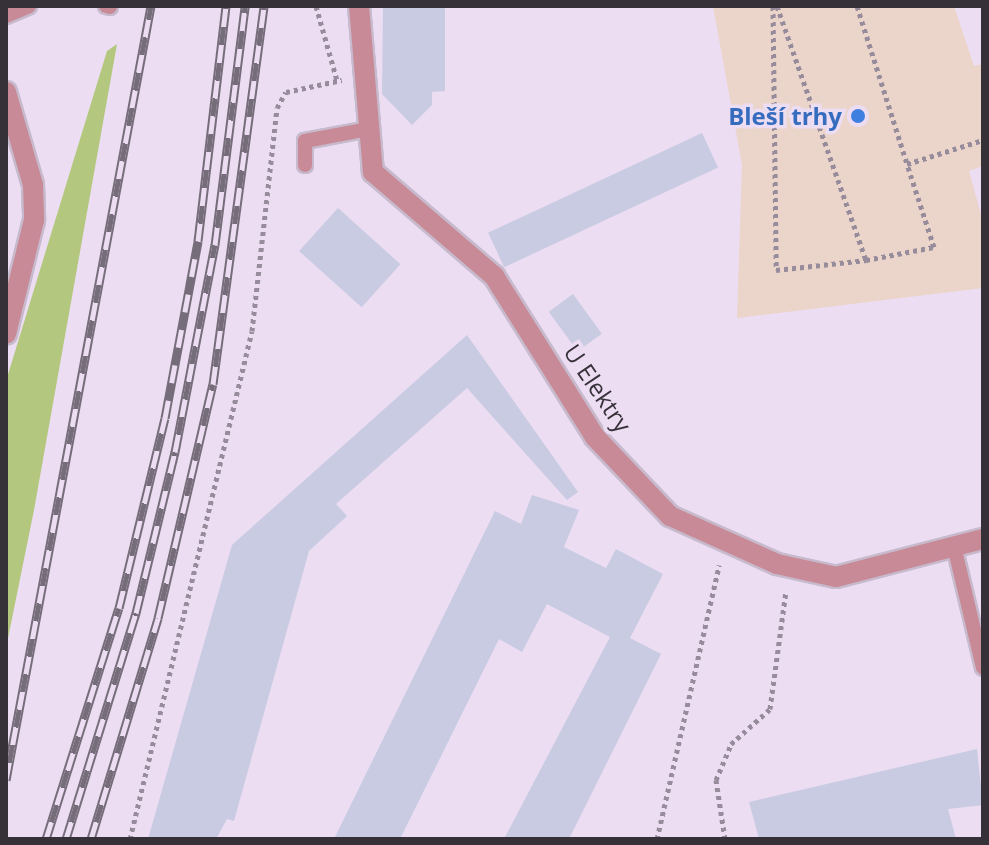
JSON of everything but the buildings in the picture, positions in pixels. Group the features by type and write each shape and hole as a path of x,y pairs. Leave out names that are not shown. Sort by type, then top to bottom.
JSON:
{"street":[{"name":"U Elektry","path":"359,6 373,172 494,276 595,437 670,516 789,566 836,577 983,539"},
{"path":"6,92 33,185 34,220 6,334"}],"lane":[{"path":"6,16 29,6"},
{"path":"305,165 305,141 368,129"},
{"path":"954,546 983,668"}],"path":[{"path":"316,6 337,80"},
{"path":"775,6 866,260"},
{"path":"775,6 776,270 866,260 934,247 857,6"},
{"path":"130,839 252,331 277,108 286,92 337,80 363,78"},
{"path":"907,164 983,140"},
{"path":"725,839 716,780 731,744 770,709 789,566"},
{"path":"657,839 717,577"}],"shaded area":[{"name":"Bleší trhy","path":"713,6 954,6 974,66 983,64 983,166 969,171 983,222 983,288 737,318 742,165"}],"green space":[{"path":"117,44 34,510 6,648 6,381 107,51"}],"railway":[{"path":"6,780 151,6"},
{"path":"46,839 119,608 165,418 198,241 226,6"},
{"path":"66,839 136,613 175,452 215,245 245,6"},
{"path":"91,839 158,618 213,384 264,6"}],"place":[{"name":"Bleší trhy","path":"858,116"}]}
